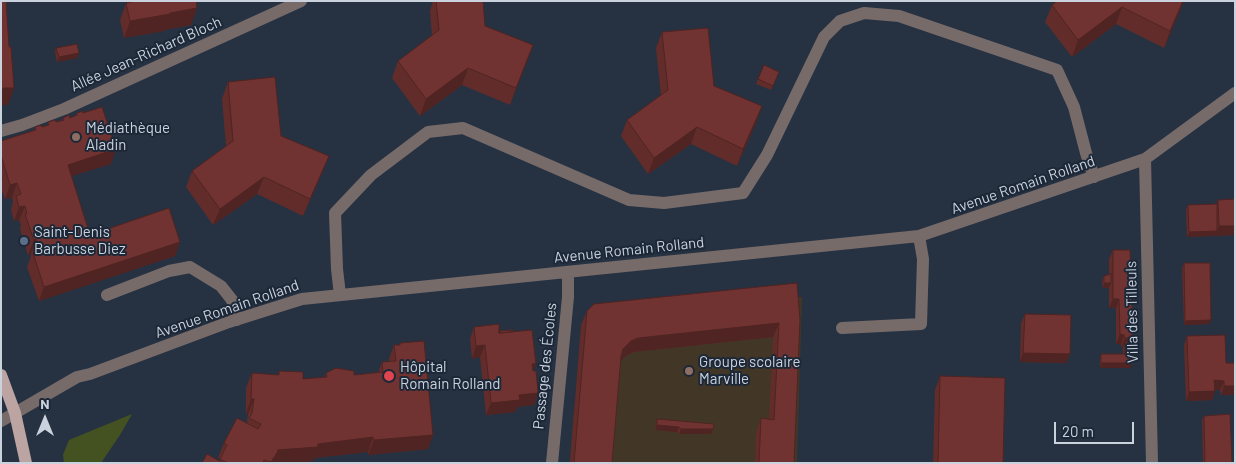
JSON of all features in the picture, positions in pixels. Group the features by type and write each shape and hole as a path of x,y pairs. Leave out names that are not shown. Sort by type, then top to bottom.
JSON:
{"main road":[{"path":"1,375 15,413 26,463"}],"street":[{"name":"Allée Jean-Richard Bloch","path":"1,130 22,125 64,109 301,1"},
{"path":"340,295 335,213 371,174 428,132 464,128 629,200 664,203 743,193 767,155 824,37 840,20 864,13 899,16 1057,70 1074,107 1094,177"},
{"name":"Avenue Romain Rolland","path":"1,421 77,377 302,299 919,236 1144,160 1235,93"},
{"name":"Villa des Tilleuls","path":"1144,160 1152,463"},
{"path":"842,328 921,324 923,260 919,236"},
{"path":"107,295 169,271 190,267 221,286 232,300 237,320"},
{"name":"Passage des Écoles","path":"552,463 568,297 568,272"}],"shaded area":[{"name":"Groupe scolaire Marville","path":"802,297 797,463 570,463 573,418 589,318"}],"green space":[{"path":"132,414 101,463 64,463 63,455 69,440"}],"building":[{"path":"1,1 6,1 14,88 3,88 3,90 1,90"},
{"path":"136,1 196,1 197,8 130,21 126,3"},
{"path":"436,1 483,1 485,26 533,45 516,88 468,68 426,99 398,61 439,30"},
{"path":"1057,1 1183,1 1170,31 1122,7 1078,40 1052,5"},
{"path":"708,28 714,86 762,106 743,149 697,127 654,158 627,120 668,90 662,32"},
{"path":"77,44 79,53 59,57 56,48"},
{"path":"764,65 779,72 773,86 758,79"},
{"path":"275,77 281,136 329,156 310,199 264,177 220,209 192,171 233,141 228,82"},
{"path":"102,107 116,149 68,165 90,235 169,208 180,242 44,287 33,253 39,251 36,239 34,240 33,238 25,214 27,214 25,206 19,207 16,196 21,194 17,183 10,185 1,155 1,141 36,130 35,127 41,125 42,127 49,125 48,122 64,120 63,118 69,115 70,118 77,115 77,113"},
{"path":"1235,199 1235,226 1219,226 1218,200"},
{"path":"1217,204 1217,231 1189,232 1188,205"},
{"path":"1113,250 1130,250 1133,338 1125,338 1124,335 1120,334 1119,299 1113,299"},
{"path":"1184,263 1210,263 1211,320 1185,321"},
{"path":"1111,274 1111,283 1104,283 1104,276"},
{"path":"797,283 800,320 794,463 759,463 761,418 774,420 779,323 638,338 631,341 623,349 621,356 612,463 574,463 587,311 594,304"},
{"path":"1025,314 1071,315 1070,354 1023,353"},
{"path":"499,324 499,333 532,330 536,364 532,364 533,371 536,371 538,393 519,395 520,400 491,403 485,345 476,346 474,327"},
{"path":"513,330 513,332 499,333 499,331"},
{"path":"1225,335 1226,363 1235,363 1235,386 1224,386 1224,381 1214,380 1215,391 1189,392 1187,336"},
{"path":"424,341 433,435 374,440 373,437 318,444 318,447 277,450 271,462 264,460 263,463 228,463 220,459 227,445 224,443 237,418 258,429 261,424 249,418 252,413 254,399 251,399 252,373 279,375 279,371 303,372 303,379 327,377 326,373 336,368 354,371 354,375 383,372 382,362 396,361 394,345"},
{"path":"1125,342 1132,342 1132,363 1101,363 1101,354 1125,354"},
{"path":"940,376 1005,378 1003,463 938,463"},
{"path":"1230,414 1232,463 1205,463 1204,416"},
{"path":"657,419 714,424 713,429 681,429 679,427 657,425"},
{"path":"207,454 223,463 202,463"}],"place":[{"name":"Médiathèque Aladin","path":"76,137"},
{"name":"Saint-Denis Barbusse Diez","path":"24,241"},
{"name":"Groupe scolaire Marville","path":"689,371"},
{"name":"Hôpital Romain Rolland","path":"389,376"}]}
